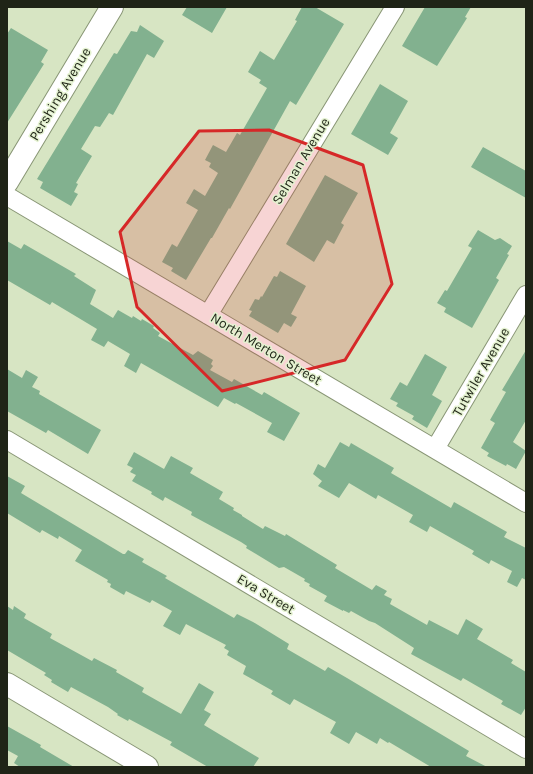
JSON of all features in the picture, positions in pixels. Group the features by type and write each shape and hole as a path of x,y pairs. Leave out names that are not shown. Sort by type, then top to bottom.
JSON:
{"street":[{"name":"Pershing Avenue","path":"7,182 112,7"},
{"name":"Selman Avenue","path":"208,315 394,7"},
{"name":"North Merton Street","path":"7,196 526,503"},
{"name":"Tutwiler Avenue","path":"436,450 526,295"},
{"name":"Eva Street","path":"7,440 526,748"},
{"path":"7,684 147,767"}],"highlighted area":[{"path":"269,130 363,165 392,284 345,360 222,391 137,307 120,232 199,131"}],"building":[{"path":"187,7 227,7 212,33 182,15"},
{"path":"302,7 315,7 344,24 296,105 290,101 230,209 229,208 186,280 171,271 173,268 162,262 172,244 177,247 198,210 186,203 194,189 205,196 218,173 209,167 211,163 205,160 213,145 226,152 237,133 240,135 267,88 259,83 261,80 248,72 260,51 274,60 297,21 295,20"},
{"path":"425,7 471,7 465,17 467,18 437,66 402,46"},
{"path":"140,25 164,41 154,58 147,54 113,115 109,113 100,127 95,126 81,149 92,156 76,183 78,184 74,192 78,194 71,206 40,188 43,182 37,179 114,53 117,54 131,31 137,32"},
{"path":"11,28 48,50 41,62 44,64 7,123 7,34"},
{"path":"380,84 408,101 390,133 398,138 388,155 351,134"},
{"path":"483,147 526,171 526,198 471,167"},
{"path":"325,175 358,193 341,223 344,225 334,244 327,240 314,262 286,244"},
{"path":"478,230 495,240 500,238 512,246 507,254 509,255 496,278 499,280 472,328 444,312 446,308 437,303 445,290 447,291 472,248 468,246"},
{"path":"7,241 21,249 24,244 76,274 74,276 96,290 90,304 113,318 118,310 132,318 133,316 141,321 142,319 154,326 153,328 160,333 158,336 193,355 198,351 213,360 211,364 213,366 210,370 232,382 234,379 262,395 264,392 300,413 284,441 267,432 272,423 236,403 235,404 224,398 218,407 141,363 136,373 124,366 130,354 108,341 104,347 91,340 97,329 52,302 50,305 7,280"},
{"path":"280,271 306,286 291,314 297,317 291,327 284,323 278,333 249,316 252,311 249,310 255,299 259,300 261,296 262,297 274,276 277,277"},
{"path":"526,350 526,420 513,442 526,451 516,469 507,464 506,466 487,456 489,453 481,448 495,423 490,420 506,392 502,390"},
{"path":"425,354 447,367 432,395 442,401 427,428 412,419 414,416 396,406 398,403 390,399 400,382 407,386"},
{"path":"7,369 22,378 26,370 38,377 32,387 40,391 39,394 101,430 88,454 48,430 46,433 7,411"},
{"path":"340,442 349,447 351,443 394,468 391,473 451,508 454,502 507,532 504,537 526,548 526,580 522,578 517,587 507,582 512,571 491,560 489,564 472,554 474,551 430,526 427,532 409,522 413,515 378,495 376,499 349,483 339,498 318,486 322,481 313,474 318,464 325,468"},
{"path":"134,452 164,469 171,456 193,468 190,473 223,492 219,499 234,508 233,510 263,529 265,526 285,536 286,534 337,565 335,568 372,590 376,585 387,591 384,595 392,599 390,604 427,625 429,620 458,635 466,619 483,629 477,639 513,660 511,663 526,672 526,707 521,715 501,704 503,701 463,678 461,681 411,654 414,648 375,623 351,611 349,613 343,611 324,601 327,596 309,586 310,584 304,581 305,579 284,567 279,568 246,548 247,546 241,542 191,515 192,512 165,497 163,501 151,494 152,492 132,481 136,475 130,472 133,468 127,465"},
{"path":"7,476 25,486 21,493 123,554 125,554 128,550 144,559 142,562 167,576 165,578 234,618 237,614 253,622 289,644 287,649 325,671 328,667 347,678 469,751 466,756 487,767 431,767 380,738 377,744 356,732 349,744 330,733 336,722 294,699 290,705 271,694 273,691 243,674 246,666 227,655 229,651 224,648 226,645 186,624 180,635 163,626 172,611 152,600 150,603 126,591 124,595 110,587 111,584 107,582 108,580 75,561 82,550 59,536 58,539 42,530 40,533 7,513"},
{"path":"7,606 13,610 14,606 26,614 24,618 52,634 50,638 92,661 94,658 117,670 116,672 144,688 142,692 181,714 199,683 214,692 204,710 211,714 204,725 259,758 253,767 208,767 170,745 172,742 129,719 128,721 117,715 118,714 108,707 71,687 68,692 51,682 52,680 44,675 46,673 7,650"},
{"path":"7,726 41,745 40,747 74,767 20,767 14,763 18,756 7,750"}]}
